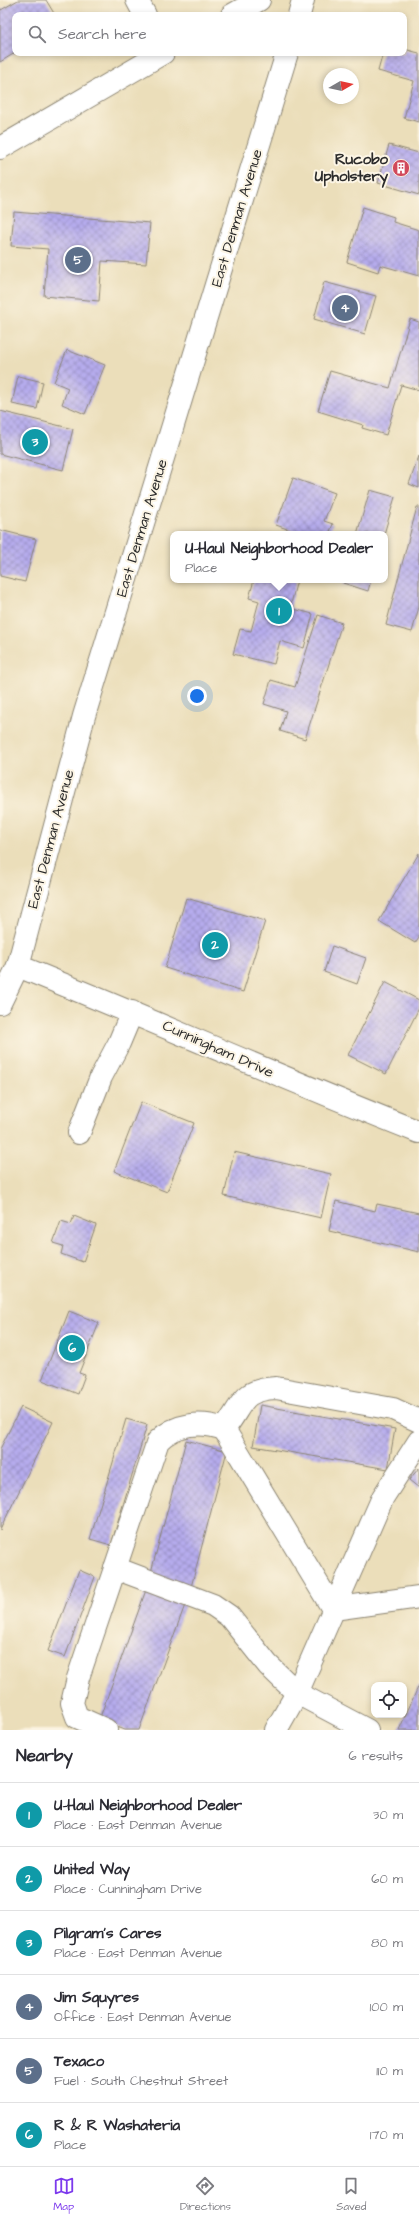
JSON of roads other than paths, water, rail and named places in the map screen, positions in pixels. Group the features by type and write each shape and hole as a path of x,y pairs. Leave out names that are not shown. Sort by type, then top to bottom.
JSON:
{"street":[{"path":"137,0 143,12"},
{"path":"237,12 259,0"},
{"path":"300,12 303,0"},
{"path":"0,148 158,56"},
{"name":"East Denman Avenue","path":"0,1003 18,966 84,716 286,56"},
{"name":"Cunningham Drive","path":"18,966 132,1012 289,1080 419,1132"},
{"path":"79,1133 101,1077 119,1043 132,1012"},
{"path":"224,1429 233,1418 243,1399 258,1389 276,1388 394,1409 419,1421"},
{"path":"106,1730 77,1717 72,1703 78,1678 158,1441 168,1431 185,1426 209,1424 224,1429 333,1609"},
{"path":"276,1730 297,1692 383,1497 419,1441"},
{"path":"115,1568 213,1605 229,1616 268,1665 297,1692 366,1730"},
{"path":"333,1609 419,1597"}],"place":[{"name":"Rucobo Upholstery","path":"401,168"},
{"name":"Texaco","path":"78,260"},
{"name":"Jim Squyres","path":"345,308"},
{"name":"Pilgram's Cares","path":"35,442"},
{"name":"U-Haul Neighborhood Dealer","path":"279,611"},
{"name":"United Way","path":"215,945"},
{"name":"R & R Washateria","path":"72,1348"}]}
